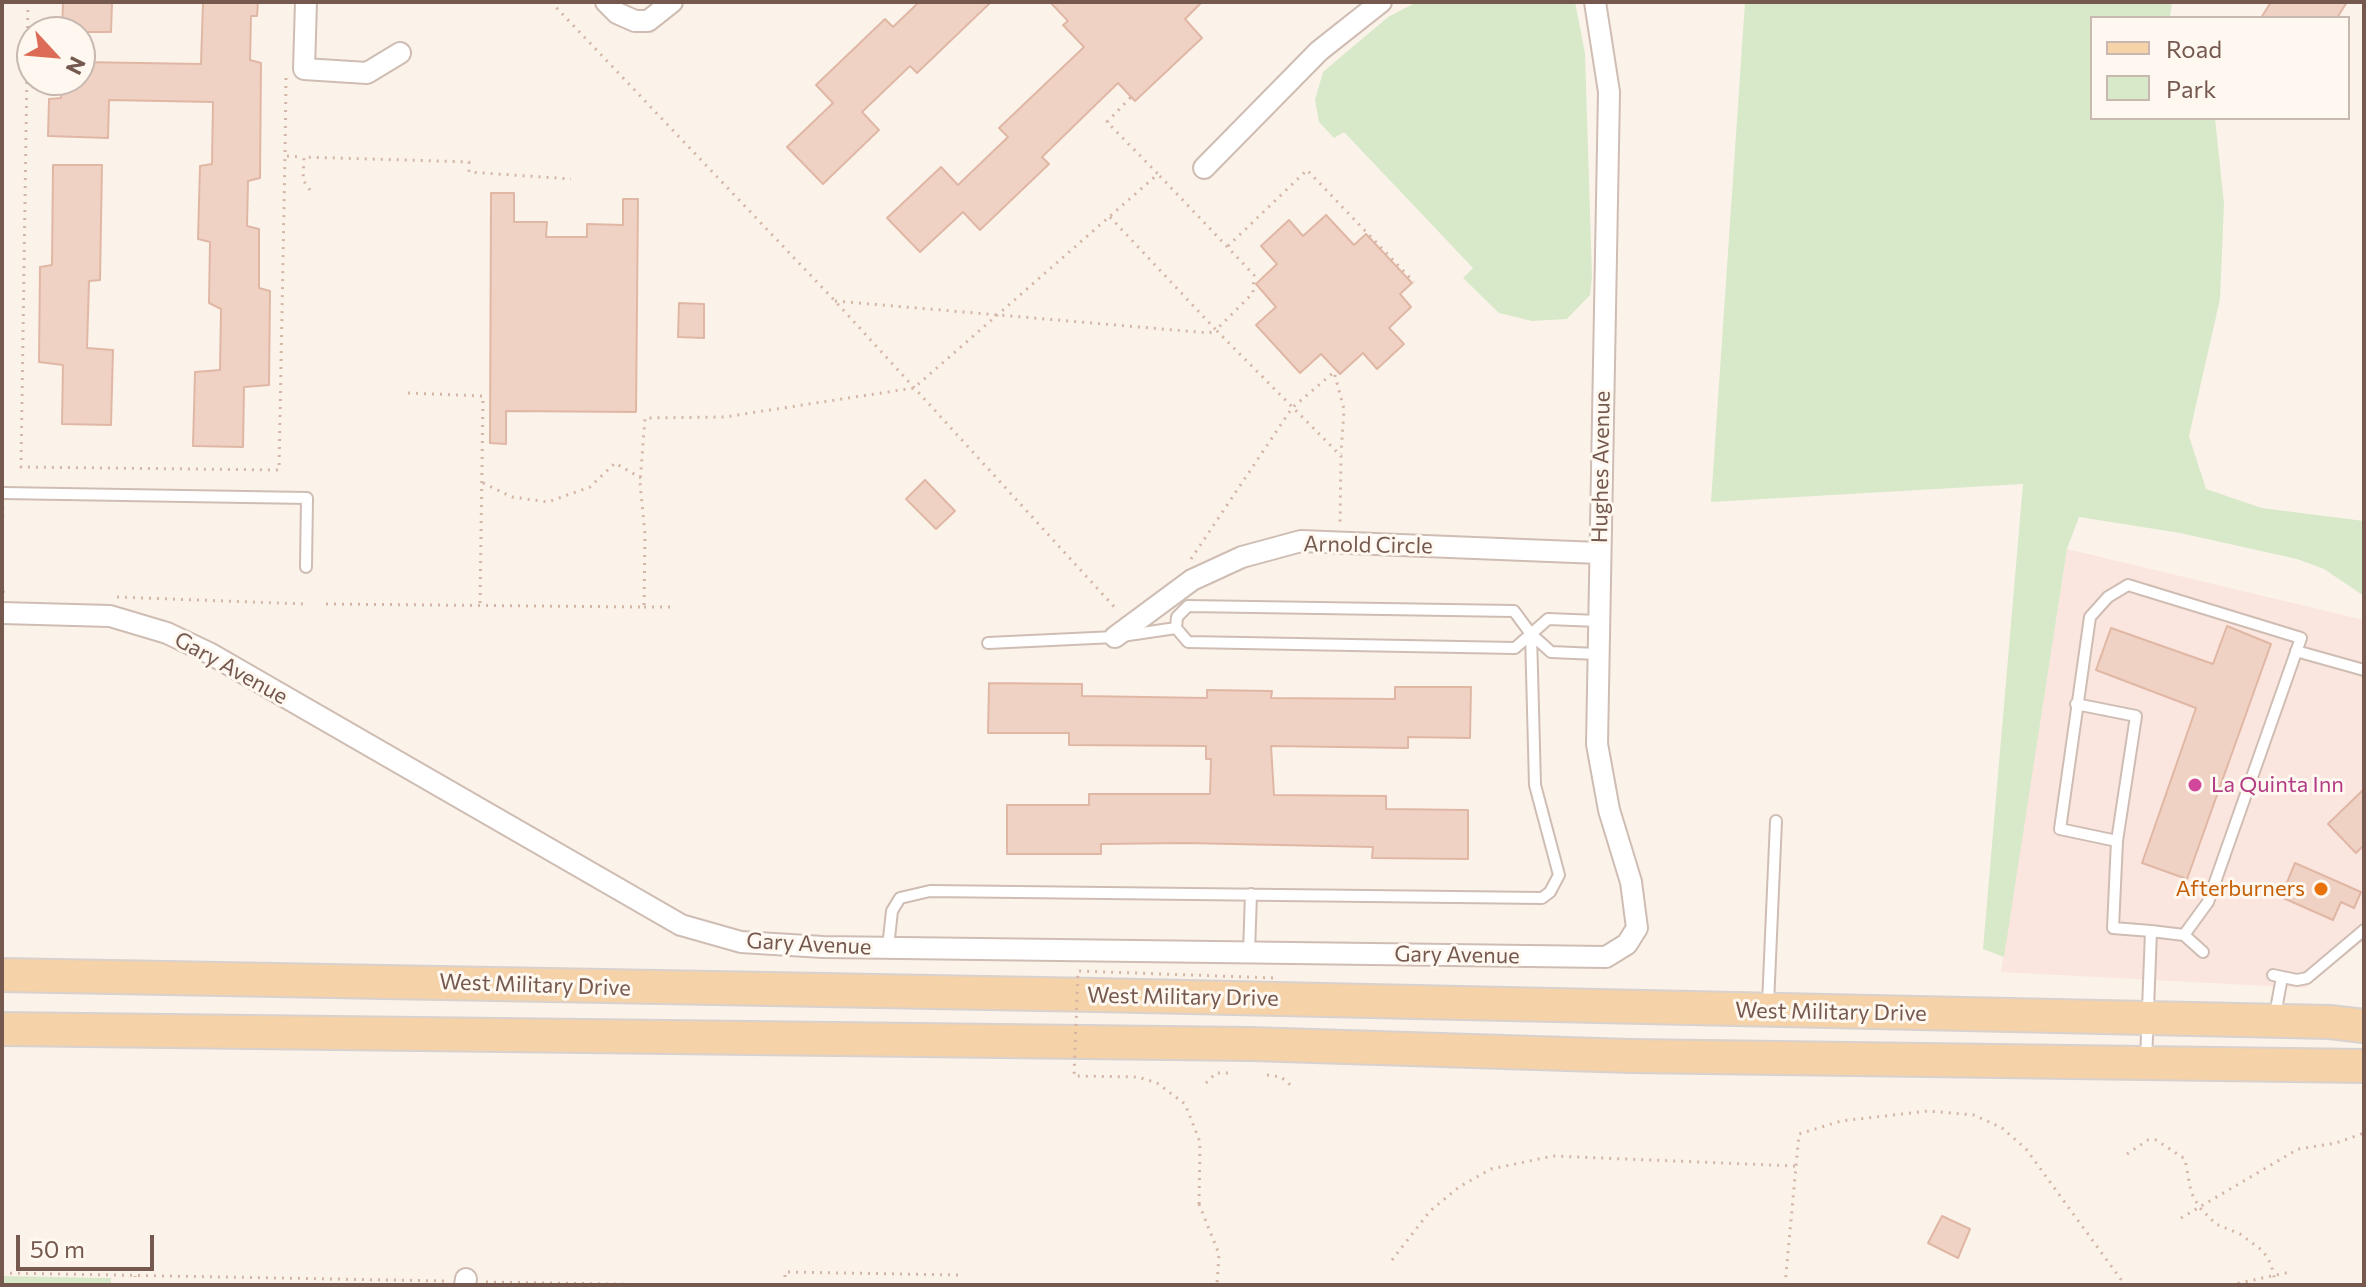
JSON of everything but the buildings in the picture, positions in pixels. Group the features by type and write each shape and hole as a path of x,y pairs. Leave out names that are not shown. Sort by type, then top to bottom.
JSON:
{"main road":[{"name":"West Military Drive","path":"2,975 2147,1018 2330,1022 2364,1026"},
{"path":"2330,1022 2364,1011"},
{"name":"West Military Drive","path":"2,1029 1250,1044 1631,1056 2362,1067"}],"street":[{"path":"306,2 304,69 353,75 367,73 400,53"},
{"path":"606,2 617,13 635,21 648,21 672,2"},
{"path":"1204,168 1319,51 1381,2"},
{"name":"Hughes Avenue","path":"1595,2 1609,92 1597,721 1601,777 1631,882 1637,928"},
{"name":"Arnold Circle","path":"1115,637 1192,580 1242,557 1301,541 1599,553"},
{"name":"Gary Avenue","path":"3,606 110,616 167,633 209,653 681,925 741,942 888,947 1606,957 1627,944 1637,928"}],"lane":[{"path":"3,493 307,498 306,567"},
{"path":"2117,841 2060,829 2090,617 2108,597 2128,585 2301,638 2208,902 2184,935"},
{"path":"1181,589 1198,606"},
{"path":"1597,654 1551,652 1531,634 1514,611 1504,609 1188,606 1177,617 1176,628 1188,642 1515,648 1531,634 1548,619 1598,621"},
{"path":"988,643 1115,637 1176,628"},
{"path":"888,947 892,911 900,898 930,891 1542,898 1550,892 1559,875 1535,785 1531,634"},
{"path":"2296,651 2364,670"},
{"path":"2076,704 2136,716 2117,841 2113,928 2184,935 2203,952"},
{"path":"1768,1010 1776,821"},
{"path":"1249,952 1251,894"},
{"path":"2274,1021 2277,976 2307,978 2364,930"},
{"path":"2146,1063 2151,931"}],"path":[{"path":"28,2 21,467 279,470 286,64"},
{"path":"551,2 835,301 1121,614"},
{"path":"835,301 1209,333 1216,330 1253,293 1254,275 1107,122 1131,97"},
{"path":"285,156 469,162 469,172 571,179"},
{"path":"304,157 303,180 310,190"},
{"path":"1228,246 1307,170 1414,282"},
{"path":"644,607 645,534 641,478 645,418 724,417 914,388 1158,174"},
{"path":"1110,217 1341,456"},
{"path":"1181,589 1186,566 1292,408 1334,372 1344,409 1340,541"},
{"path":"408,393 483,396 480,605"},
{"path":"483,483 512,497 548,502 590,487 615,463 641,478"},
{"path":"2,541 3,493"},
{"path":"2,583 3,606"},
{"path":"110,597 305,604"},
{"path":"326,604 673,607"},
{"path":"1217,1285 1219,1254 1199,1204 1200,1142 1185,1104 1157,1083 1138,1077 1074,1076 1078,971 1275,978"},
{"path":"1206,1083 1216,1073 1231,1073"},
{"path":"1267,1075 1277,1075 1294,1088"},
{"path":"1785,1285 1799,1134 1841,1121 1928,1111 1974,1115 2002,1128 2026,1149 2125,1285"},
{"path":"2181,1218 2298,1149 2336,1143 2364,1133"},
{"path":"2127,1154 2148,1140 2166,1144 2185,1159 2191,1192 2199,1207 2216,1224 2252,1241 2271,1264 2276,1285"},
{"path":"1392,1260 1430,1211 1459,1187 1491,1169 1553,1156 1796,1166"},
{"path":"785,1285 785,1272 958,1275"},
{"path":"2230,1285 2290,1272"},
{"path":"2,1273 670,1285"},
{"path":"135,1276 135,1285"}],"shaded area":[{"path":"2067,549 2364,620 2364,940 2305,988 2001,972"}],"green space":[{"path":"1417,2 1575,2 1585,53 1592,277 1590,295 1567,319 1532,321 1499,313 1463,278 1473,268 1344,132 1334,138 1319,122 1315,100 1323,72 1388,17"},
{"path":"1745,2 2172,2 2170,16 2090,16 2090,120 2215,120 2224,204 2220,299 2189,436 2206,489 2262,508 2364,521 2364,596 2324,569 2297,559 2180,533 2079,517 2067,549 2004,957 1983,949 2023,484 1711,502"},
{"path":"2,1276 111,1278 111,1285 2,1285"}],"place":[{"name":"La Quinta Inn","path":"2195,785"},
{"name":"Afterburners","path":"2321,889"}]}
